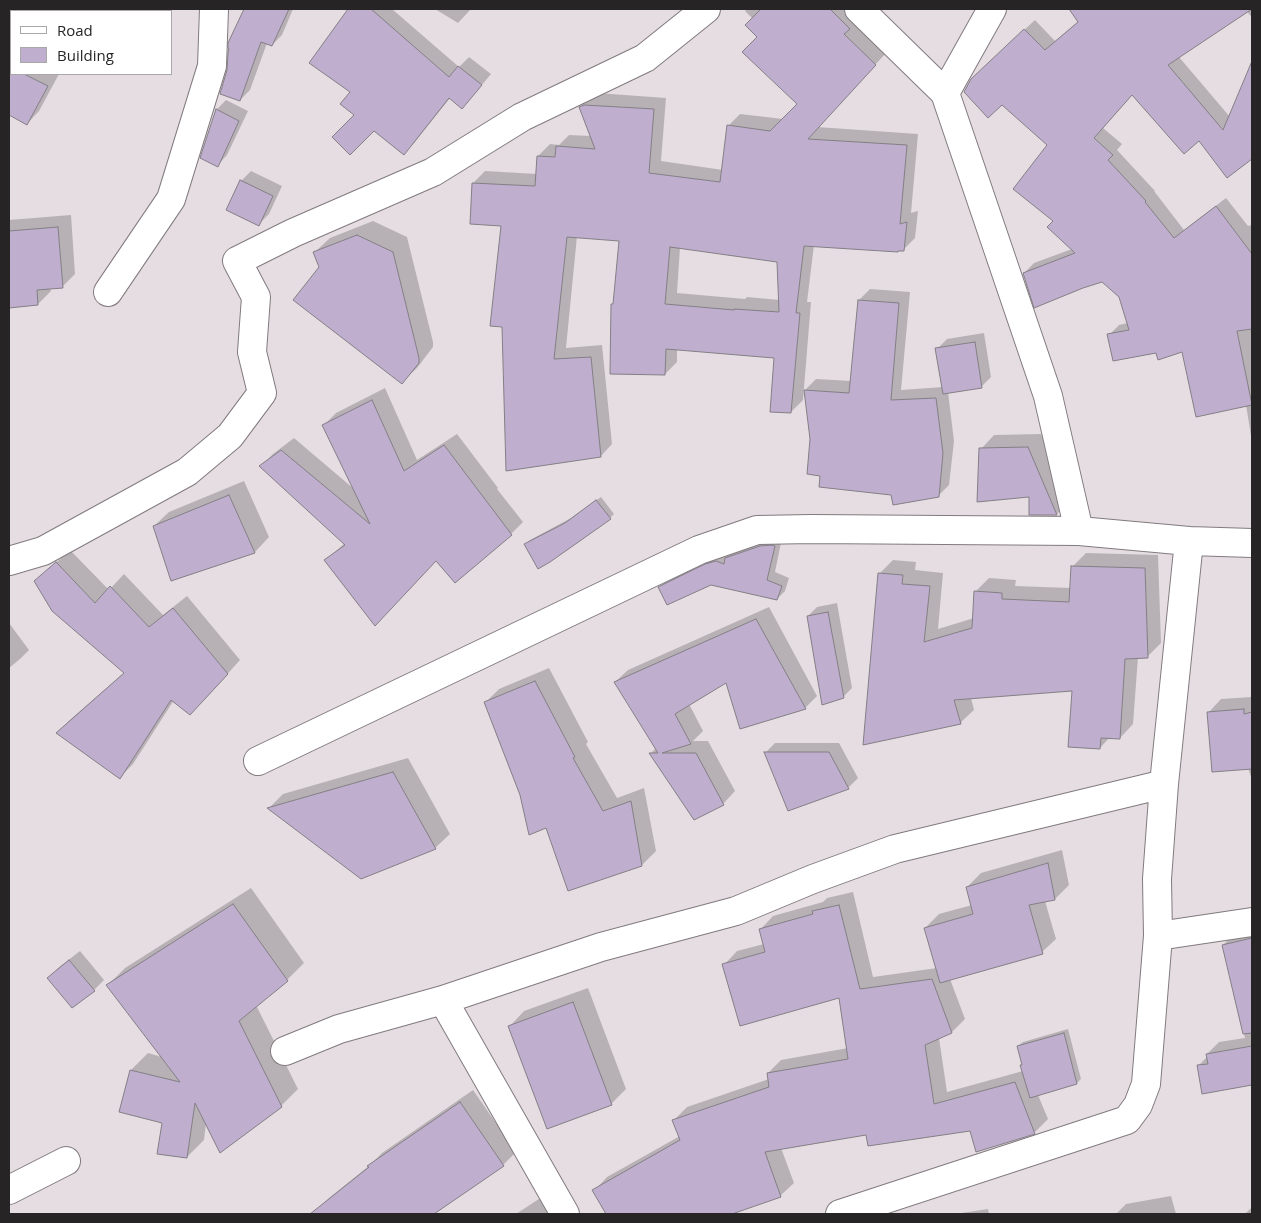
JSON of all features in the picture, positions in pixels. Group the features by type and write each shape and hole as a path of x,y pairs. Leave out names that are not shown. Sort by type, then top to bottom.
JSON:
{"street":[{"path":"108,292 171,199 212,66 214,9"},
{"path":"9,561 43,551 187,472 230,436 262,393 252,352 256,298 236,260 433,172 522,117 645,58 706,9"},
{"path":"859,9 945,93 1048,396 1079,531"},
{"path":"945,93 992,9"},
{"path":"258,761 699,550 757,530 1079,531 1190,542 1252,543"},
{"path":"840,1214 1127,1120 1138,1105 1146,1084 1158,936 1157,879 1164,784 1190,542"},
{"path":"285,1051 339,1028 443,1000 601,947 736,911 895,849 1164,784"},
{"path":"1158,936 1252,922"},
{"path":"443,1000 565,1214"},
{"path":"9,1190 66,1162"}],"building":[{"path":"244,9 289,9 272,46 261,42 240,101 220,94 227,70 228,43"},
{"path":"348,9 371,9 449,77 458,66 482,85 462,109 449,98 404,155 374,131 350,155 332,137 354,115 340,104 350,92 309,63"},
{"path":"761,9 830,9 850,29 844,34 876,65 808,139 907,145 900,224 907,222 904,251 804,246 796,313 800,313 791,413 770,412 774,358 666,349 665,375 610,374 611,304 613,304 619,241 567,237 554,359 591,357 601,457 506,471 502,327 490,326 501,226 470,224 472,183 535,186 537,156 555,157 556,146 595,149 579,107 584,105 654,109 649,173 720,182 727,125 770,131 797,104 742,52 757,37 745,25","holes":["670,247 777,262 779,312 665,304"]},
{"path":"1069,9 1252,9 1168,65 1223,130 1252,61 1252,159 1227,178 1199,141 1184,154 1132,95 1094,138 1113,155 1108,160 1146,201 1174,238 1216,206 1252,254 1252,329 1237,331 1252,405 1196,417 1182,352 1158,360 1156,353 1113,361 1107,334 1129,330 1119,297 1102,282 1034,308 1023,273 1075,253 1047,227 1053,221 1013,189 1047,145 1002,105 988,118 964,92 971,79 1024,29 1045,50 1078,22"},
{"path":"9,66 10,75 26,75 48,86 27,125 9,115"},
{"path":"216,109 239,121 218,167 200,158"},
{"path":"240,180 273,196 259,226 226,210"},
{"path":"58,227 63,288 37,290 38,305 9,308 9,231"},
{"path":"357,235 393,252 419,358 419,363 402,384 293,300 319,267 313,252"},
{"path":"858,300 899,303 891,400 936,398 943,453 939,497 893,505 891,495 819,487 820,476 807,474 810,439 804,390 849,393"},
{"path":"975,342 982,388 943,394 935,348"},
{"path":"372,400 404,471 444,445 512,535 455,583 436,561 375,626 324,560 345,545 259,466 281,450 370,524 322,425"},
{"path":"1028,447 1057,515 1029,515 1029,497 977,502 979,448"},
{"path":"229,495 255,553 171,581 153,526"},
{"path":"596,500 611,519 538,569 524,544 565,523"},
{"path":"760,546 775,546 767,580 782,586 777,600 711,585 667,605 658,587 705,564 716,561 724,564 725,558"},
{"path":"56,562 95,603 110,586 149,627 173,608 228,674 190,715 171,700 120,779 56,733 124,673 52,611 34,581"},
{"path":"1071,566 1145,568 1148,658 1125,659 1120,739 1101,738 1100,749 1068,747 1072,691 954,700 961,724 863,745 878,573 903,575 902,584 930,586 924,642 972,628 974,591 1002,593 1002,599 1069,602"},
{"path":"828,612 844,698 822,705 807,616"},
{"path":"756,619 806,709 740,729 726,683 675,714 691,744 662,753 696,753 724,805 694,820 649,753 658,753 614,682"},
{"path":"535,681 575,757 573,758 603,811 631,801 642,866 568,891 546,828 529,835 520,795 484,702"},
{"path":"1244,709 1244,714 1252,712 1252,769 1212,772 1207,712"},
{"path":"764,752 829,752 849,789 788,811"},
{"path":"393,772 436,849 361,879 267,808"},
{"path":"1048,863 1055,900 1029,905 1043,954 940,983 924,928 973,914 966,887"},
{"path":"233,904 288,981 239,1021 282,1107 220,1153 195,1103 187,1158 157,1154 162,1123 119,1112 130,1070 180,1082 106,985"},
{"path":"839,905 860,989 932,979 952,1033 925,1045 934,1104 1015,1082 1035,1134 976,1152 970,1131 868,1146 866,1135 765,1152 781,1197 732,1214 606,1214 592,1190 680,1140 672,1120 769,1087 767,1073 848,1059 839,998 740,1026 722,964 765,952 759,929 813,914 812,911"},
{"path":"1252,938 1252,1033 1243,1034 1222,945"},
{"path":"69,960 95,991 72,1008 47,978"},
{"path":"573,1002 612,1105 547,1129 508,1026"},
{"path":"1064,1033 1077,1084 1030,1098 1020,1065 1022,1065 1017,1046"},
{"path":"1252,1046 1252,1085 1202,1094 1197,1065 1208,1064 1206,1054"},
{"path":"460,1102 504,1166 434,1214 310,1214 369,1167 367,1166"}]}
